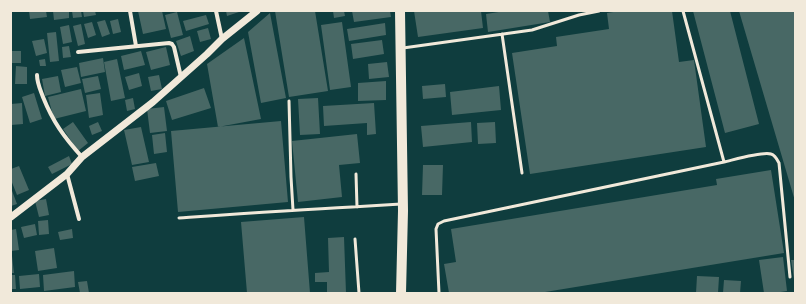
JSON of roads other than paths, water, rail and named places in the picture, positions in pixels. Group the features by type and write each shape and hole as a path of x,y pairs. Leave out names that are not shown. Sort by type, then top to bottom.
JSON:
{"main road":[{"path":"400,11 402,204 401,293"}],"street":[{"path":"130,11 136,46"},
{"path":"216,11 222,39"},
{"path":"11,217 67,174 82,156 153,102 222,39 257,11"},
{"path":"78,52 169,43 174,46 181,77"},
{"path":"38,75 38,84 53,120 69,143 82,156"},
{"path":"67,174 79,219"}],"lane":[{"path":"401,48 532,30 579,15 600,11"},
{"path":"683,11 724,162"},
{"path":"502,34 522,173"},
{"path":"288,101 293,210"},
{"path":"439,293 436,229 438,224 444,221 770,153 776,156 779,163 790,277"},
{"path":"356,174 357,207"},
{"path":"179,218 402,204"},
{"path":"355,239 359,293"}]}
